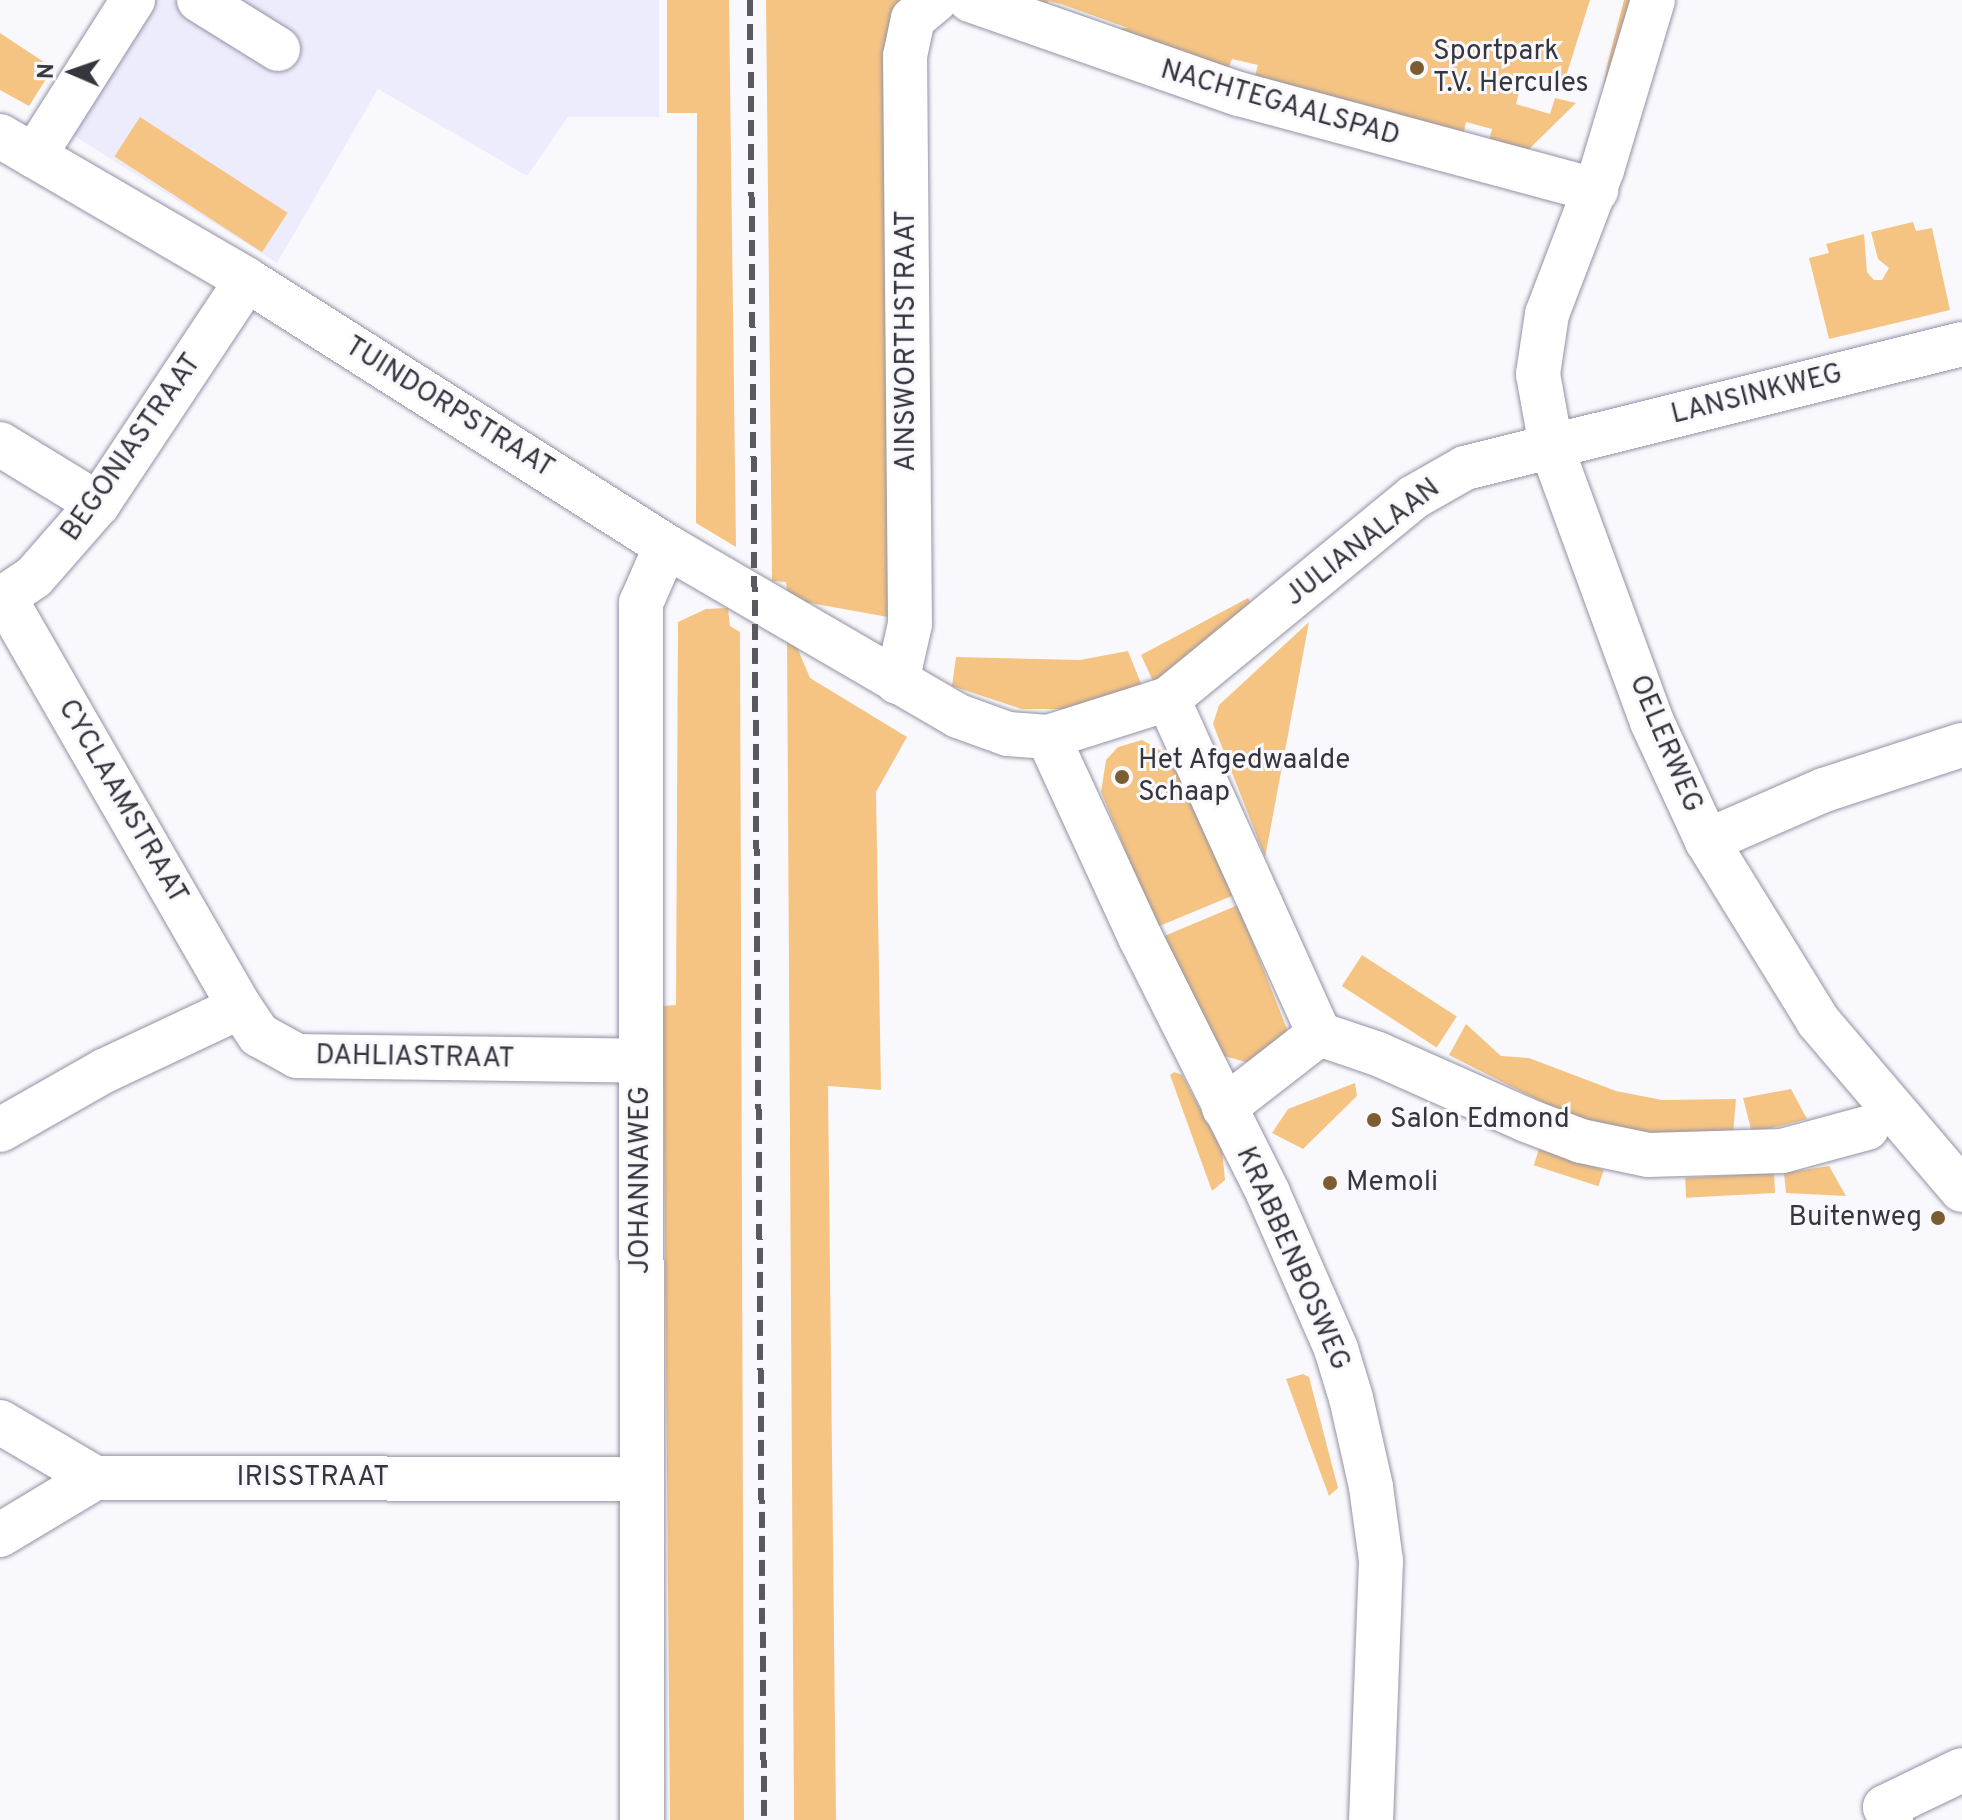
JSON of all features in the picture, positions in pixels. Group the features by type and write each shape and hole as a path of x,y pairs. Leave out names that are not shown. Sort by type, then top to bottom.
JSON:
{"street":[{"path":"17,146 133,0"},
{"path":"199,0 278,49"},
{"name":"NACHTEGAALSPAD","path":"970,0 1239,94 1596,190"},
{"path":"1551,446 1538,374 1547,314 1596,190 1653,0"},
{"name":"AINSWORTHSTRAAT","path":"897,682 910,624 905,56 907,36 930,2"},
{"name":"TUINDORPSTRAAT","path":"17,146 247,280 666,546 897,682"},
{"name":"BEGONIASTRAAT","path":"2,598 34,577 98,504 247,280"},
{"name":"LANSINKWEG","path":"1551,446 1962,344"},
{"path":"0,444 98,504"},
{"name":"JULIANALAAN","path":"897,682 958,716 1008,734 1048,737 1168,699 1414,497 1465,468 1551,446"},
{"name":"OELERWEG","path":"1551,446 1652,722 1707,841 1818,1021 1867,1128 1962,1220"},
{"name":"JOHANNAWEG","path":"642,1820 641,603 666,546"},
{"name":"CYCLAAMSTRAAT","path":"2,598 240,1007"},
{"path":"1168,699 1319,1034 1378,1054 1581,1141 1648,1155 1782,1151 1867,1128"},
{"name":"KRABBENBOSWEG","path":"1048,737 1224,1108 1268,1193 1336,1349 1371,1487 1381,1561 1381,1637 1371,1820"},
{"path":"1707,841 1824,790 1962,745"},
{"path":"0,1130 104,1071 240,1007"},
{"name":"DAHLIASTRAAT","path":"240,1007 259,1035 297,1056 641,1061"},
{"name":"OELERWEG","path":"1818,1021 1962,1190"},
{"path":"1224,1108 1319,1034"},
{"path":"0,1422 95,1478 0,1535"},
{"name":"IRISSTRAAT","path":"95,1478 642,1479"},
{"path":"1877,1816 1962,1770"}],"shaded area":[{"path":"153,0 659,0 659,117 568,117 527,176 378,89 277,263 71,134"},
{"path":"667,0 729,0 736,547 696,523 697,113 667,113"},
{"path":"766,0 908,0 891,73 888,617 788,599 786,582 772,581"},
{"name":"Sportpark T.V. Hercules","path":"1008,0 1590,0 1563,86 1523,76 1516,104 1550,114 1555,98 1576,103 1521,157 1487,148 1492,129 1466,122 1463,136 1255,76 1258,65 1232,59 1228,69 1117,41 1122,28 1128,28 1061,4 1048,1 1043,13"},
{"path":"1624,0 1634,0 1602,94 1608,62"},
{"path":"0,33 53,68 29,106 0,90"},
{"path":"140,117 288,213 262,252 114,156"},
{"path":"1913,222 1916,231 1932,228 1950,310 1829,339 1809,258 1829,253 1826,244 1864,234 1867,272 1874,280 1882,280 1889,268 1878,259 1871,232"},
{"path":"1248,598 1251,603 1175,670 1153,681 1141,655"},
{"path":"728,608 730,626 740,632 744,1820 670,1820 663,1006 676,1005 678,622 706,609"},
{"path":"1309,622 1265,857 1213,724 1219,705"},
{"path":"787,636 794,640 810,678 907,737 876,792 881,1090 828,1086 836,1820 794,1820"},
{"path":"1128,651 1142,686 1071,709 1022,709 952,686 956,657 1080,660"},
{"path":"1142,740 1177,760 1234,895 1157,927 1101,792 1106,760 1118,747"},
{"path":"1238,905 1287,1029 1283,1042 1250,1063 1216,1054 1162,937"},
{"path":"1362,955 1457,1017 1437,1048 1342,986"},
{"path":"1466,1024 1501,1056 1529,1058 1616,1091 1662,1100 1736,1099 1733,1134 1660,1136 1588,1121 1550,1106 1449,1055"},
{"path":"1174,1072 1182,1075 1222,1150 1225,1180 1212,1191 1170,1075"},
{"path":"1355,1083 1357,1096 1303,1149 1272,1133 1288,1109"},
{"path":"1791,1089 1807,1119 1752,1133 1743,1098"},
{"path":"1539,1149 1604,1170 1598,1186 1534,1165"},
{"path":"1829,1166 1846,1196 1786,1193 1784,1173"},
{"path":"1774,1173 1775,1193 1686,1198 1685,1178"},
{"path":"1303,1374 1309,1377 1338,1488 1329,1496 1286,1379"}],"railway":[{"path":"750,0 764,1820"}],"place":[{"name":"Sportpark T.V. Hercules","path":"1417,68"},
{"name":"Het Afgedwaalde Schaap","path":"1122,777"},
{"name":"Salon Edmond","path":"1374,1120"},
{"name":"Memoli","path":"1330,1183"},
{"name":"Buitenweg","path":"1938,1218"}]}
